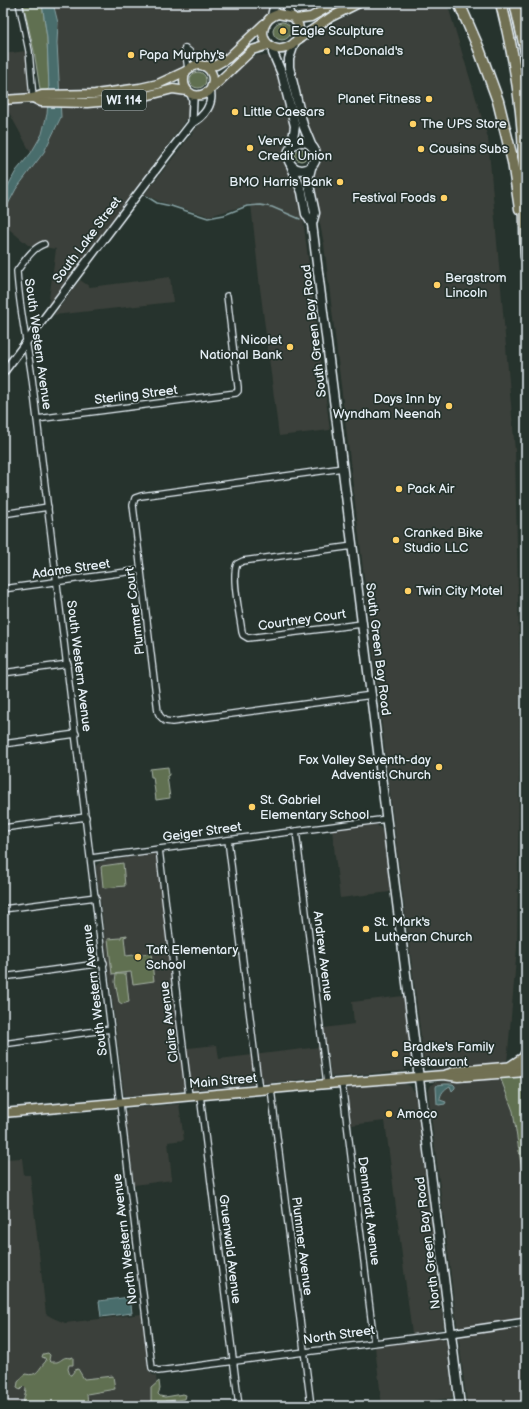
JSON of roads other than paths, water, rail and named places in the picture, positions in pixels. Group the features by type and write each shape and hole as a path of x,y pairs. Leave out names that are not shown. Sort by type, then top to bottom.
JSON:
{"highway":[{"path":"459,3 479,49 498,101 513,162 519,207 524,214"},
{"path":"501,3 510,39 523,135 526,257"},
{"path":"515,3 526,52"},
{"path":"512,1066 524,1058 526,1054"}],"main road":[{"path":"275,3 272,16 228,58 216,65 202,66 187,70 183,81 190,95 200,96 204,94 252,50 271,46 284,49 331,17 359,3"},
{"path":"265,24 264,35 271,46 282,74 295,126 292,146 288,156 295,168 304,169 312,164 315,158 303,125 289,67 289,59 299,30 286,3"},
{"path":"272,16 278,14 293,18 311,17 336,3"},
{"path":"202,66 208,69 213,77 210,89"},
{"name":"WI 114","path":"60,99 119,92 146,87 158,84 187,70"},
{"name":"WI 114","path":"3,100 33,98 42,95 48,98 87,103 142,98 170,89 176,89 190,95"},
{"path":"292,146 300,142 305,142 312,147"},
{"name":"South Green Bay Road","path":"312,164 308,180 315,213 312,224 420,1077"},
{"name":"South Green Bay Road","path":"292,165 302,192 306,214 312,224"},
{"name":"Main Street","path":"3,1113 444,1075 457,1071 526,1065"},
{"name":"Main Street","path":"444,1075 458,1077 526,1072"},
{"name":"North Green Bay Road","path":"420,1077 460,1406"}],"street":[{"path":"19,3 29,51 33,98"},
{"path":"187,70 185,48 202,66"},
{"name":"South Lake Street","path":"3,373 192,123 201,116 211,103 210,89"},
{"path":"190,95 198,113 201,116"},
{"path":"190,95 192,123"},
{"name":"South Western Avenue","path":"44,244 35,249 16,271 21,317 27,341 38,419 120,1103"},
{"name":"Sterling Street","path":"38,419 233,394 238,391 227,296"},
{"name":"Plummer Court","path":"343,468 137,497 133,505 158,712 165,721 172,722 372,695"},
{"path":"3,514 48,508"},
{"name":"Courtney Court","path":"353,546 243,561 237,564 234,572 242,632 243,635 248,638 362,624"},
{"name":"Adams Street","path":"3,589 141,570"},
{"path":"3,673 68,664"},
{"path":"3,744 76,734"},
{"path":"3,828 86,817"},
{"name":"Geiger Street","path":"91,858 387,819"},
{"name":"Andrew Avenue","path":"296,831 327,1084"},
{"path":"228,840 259,1090"},
{"name":"Claire Avenue","path":"160,849 189,1096"},
{"path":"3,909 96,897"},
{"path":"3,977 104,963"},
{"path":"3,1044 111,1029"},
{"name":"Dennhardt Avenue","path":"342,1083 374,1342"},
{"name":"Plummer Avenue","path":"271,1089 311,1406"},
{"name":"Gruenwald Avenue","path":"200,1095 239,1406"},
{"name":"North Western Avenue","path":"120,1103 151,1365 155,1371"},
{"name":"North Street","path":"155,1371 526,1322"}],"water":[{"path":"42,3 53,3 58,23 57,43 61,117 44,152 16,189 3,214 3,195 16,171 31,153 42,134 47,114 49,89 47,38"},
{"path":"453,1084 455,1088 452,1091 450,1086 444,1090 440,1100 446,1102 445,1104 439,1105 437,1104 436,1087 437,1085"},
{"path":"130,1297 132,1313 101,1317 99,1301"}],"waterway":[{"path":"146,196 157,203 208,218 224,215 247,206 260,205 272,207 300,219"}],"place":[{"name":"Eagle Sculpture","path":"283,31"},
{"name":"McDonald's","path":"327,51"},
{"name":"Papa Murphy's","path":"131,55"},
{"name":"Planet Fitness","path":"429,99"},
{"name":"Little Caesars","path":"235,112"},
{"name":"The UPS Store","path":"413,124"},
{"name":"Verve, a Credit Union","path":"250,148"},
{"name":"Cousins Subs","path":"421,149"},
{"name":"BMO Harris Bank","path":"340,182"},
{"name":"Festival Foods","path":"444,198"},
{"name":"Bergstrom Lincoln","path":"437,285"},
{"name":"Nicolet National Bank","path":"290,347"},
{"name":"Days Inn by Wyndham Neenah","path":"449,406"},
{"name":"Pack Air","path":"399,489"},
{"name":"Cranked Bike Studio LLC","path":"396,540"},
{"name":"Twin City Motel","path":"408,591"},
{"name":"Fox Valley Seventh-day Adventist Church","path":"439,767"},
{"name":"St. Gabriel Elementary School","path":"252,807"},
{"name":"St. Mark's Lutheran Church","path":"366,929"},
{"name":"Taft Elementary School","path":"138,957"},
{"name":"Bradke's Family Restaurant","path":"395,1054"},
{"name":"Amoco","path":"389,1114"}]}
